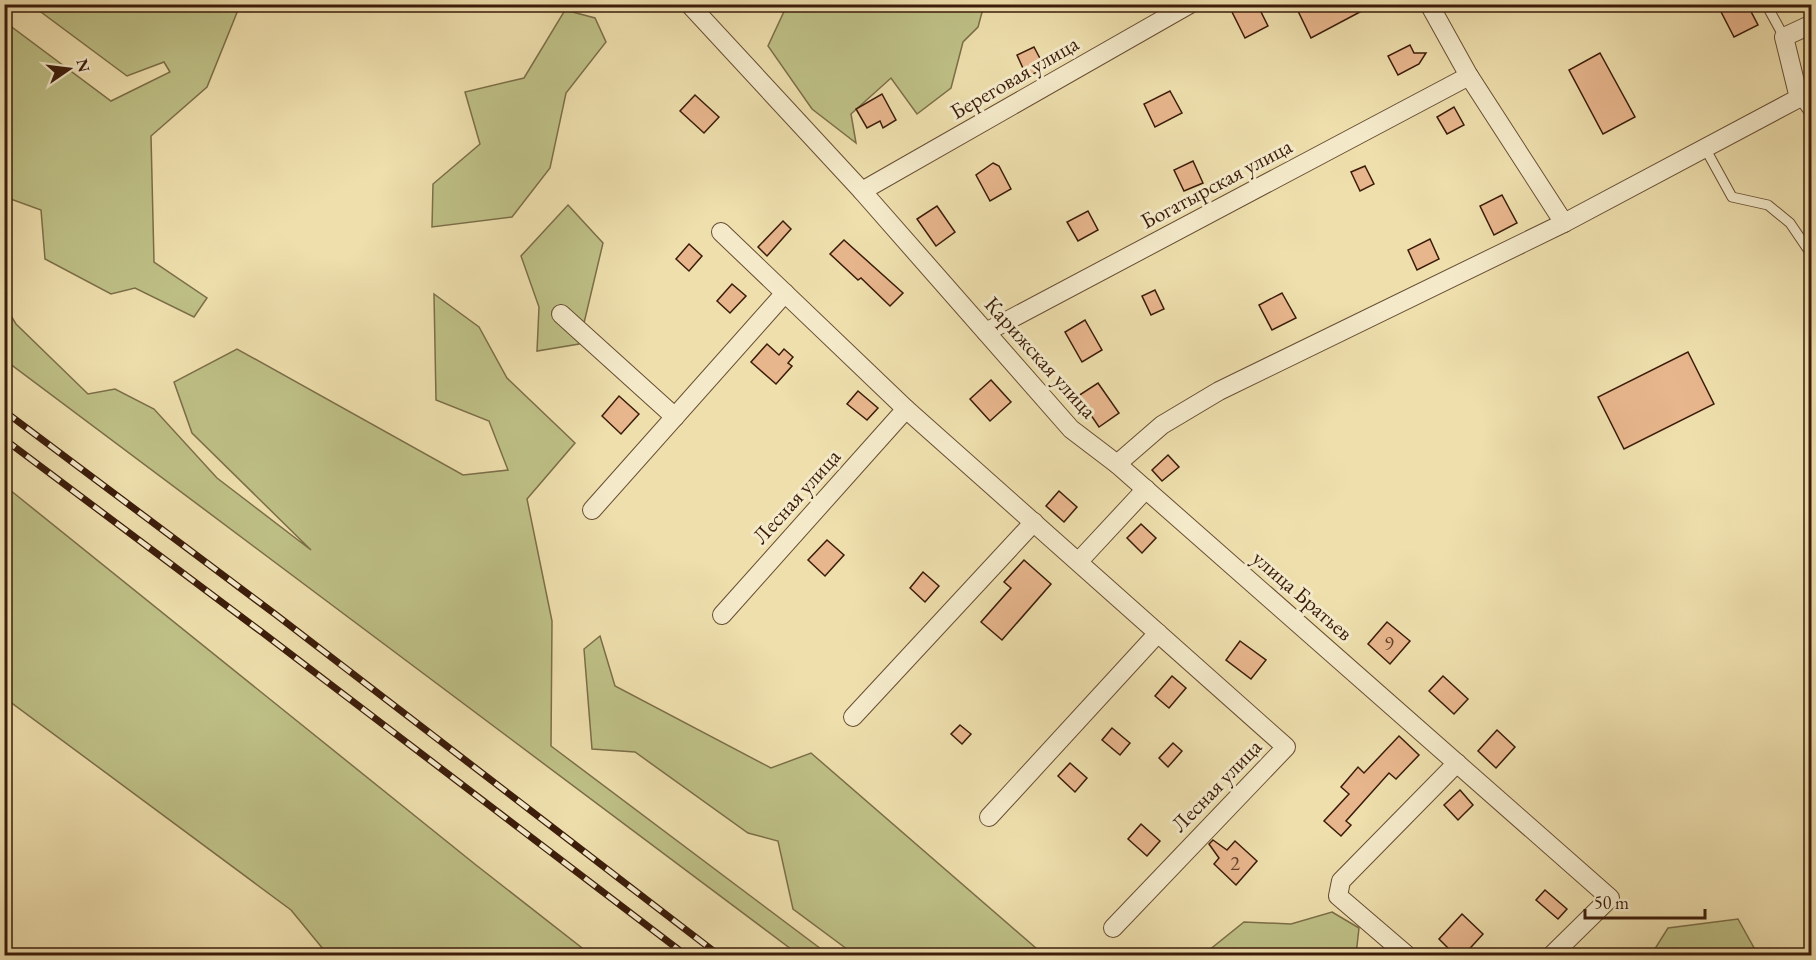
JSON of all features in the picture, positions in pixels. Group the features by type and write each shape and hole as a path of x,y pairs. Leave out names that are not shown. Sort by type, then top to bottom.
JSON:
{"street":[{"name":"Карижская улица","path":"689,4 862,191 1071,429 1117,464"},
{"name":"Береговая улица","path":"862,191 1190,4"},
{"path":"1429,4 1469,76 1564,223"},
{"path":"1117,464 1162,425 1219,391 1564,223 1799,98 1784,37 1812,24"},
{"name":"Богатырская улица","path":"986,333 1469,76"},
{"name":"Лесная улица","path":"721,232 906,409 1286,747 1113,928"},
{"path":"592,510 785,293"},
{"path":"561,314 675,417"},
{"name":"Лесная улица","path":"722,615 906,409"},
{"name":"улица Братьев","path":"1117,464 1610,898 1551,956"},
{"path":"1079,561 1146,489"},
{"path":"853,717 1034,522"},
{"path":"989,816 1158,633"},
{"path":"1408,956 1338,896 1341,881 1457,763"}],"lane":[{"path":"1766,4 1784,37"},
{"path":"1799,98 1812,116"},
{"path":"1705,148 1732,196 1768,205 1790,223 1809,251"}],"path":[{"path":"4,950 8,956"}],"green space":[{"path":"54,4 240,5 207,87 151,136 154,262 207,298 194,317 135,288 111,294 45,259 41,210 5,197 5,22 111,101 170,72 164,62 127,76 41,12"},
{"path":"787,4 984,5 978,27 963,42 951,88 917,114 891,78 851,114 856,143 812,109 768,46"},
{"path":"565,10 595,18 606,42 566,93 550,168 512,217 432,227 433,184 480,144 465,92 524,78"},
{"path":"568,205 603,243 579,344 537,351 539,307 521,256"},
{"path":"434,294 479,327 507,378 575,443 527,499 552,621 551,746 829,955 799,955 5,360 5,306 16,324 88,394 115,389 154,409 217,478 311,550 192,433 174,382 237,349 463,475 508,470 489,421 436,400"},
{"path":"5,486 591,955 328,955 291,910 5,698"},
{"path":"600,636 615,686 771,768 811,753 1044,955 855,955 793,909 778,841 748,833 635,752 592,749 584,649"},
{"path":"1332,912 1359,928 1356,955 1203,955 1244,922 1291,924"},
{"path":"1738,919 1758,955 1651,955 1668,928"}],"building":[{"path":"1228,4 1257,4 1268,26 1245,38"},
{"path":"1311,4 1375,4 1311,38 1298,11"},
{"path":"1717,4 1747,4 1758,25 1734,37"},
{"path":"1410,45 1414,53 1426,53 1419,64 1398,75 1388,56"},
{"path":"1034,47 1045,68 1027,77 1017,55"},
{"path":"1600,53 1635,117 1603,134 1569,70"},
{"path":"1170,91 1182,113 1155,127 1144,104"},
{"path":"882,94 896,120 883,128 880,121 867,128 856,109"},
{"path":"695,95 719,117 704,133 680,111"},
{"path":"1454,107 1464,125 1447,134 1437,117"},
{"path":"1193,161 1203,183 1184,191 1174,170"},
{"path":"993,163 999,166 1011,189 990,201 976,175"},
{"path":"1365,166 1374,184 1360,191 1351,172"},
{"path":"1502,195 1517,223 1494,235 1480,206"},
{"path":"937,206 955,232 936,246 917,219"},
{"path":"1088,211 1098,230 1078,241 1067,222"},
{"path":"783,221 791,229 767,256 758,247"},
{"path":"1430,239 1439,259 1417,270 1408,250"},
{"path":"844,240 903,293 890,306 861,278 858,280 830,254"},
{"path":"689,244 702,256 689,271 676,259"},
{"path":"732,284 746,296 730,313 717,301"},
{"path":"1155,290 1164,309 1151,315 1142,296"},
{"path":"1282,293 1296,318 1272,330 1259,305"},
{"path":"1085,320 1102,350 1082,362 1065,332"},
{"path":"767,344 779,355 784,349 793,357 788,363 792,366 776,384 751,362"},
{"path":"1688,352 1714,404 1624,449 1598,397"},
{"path":"991,380 1011,402 990,421 970,399"},
{"path":"1098,383 1119,413 1099,427 1078,396"},
{"path":"858,391 878,408 867,420 847,404"},
{"path":"619,396 639,414 621,434 602,416"},
{"path":"1168,455 1179,467 1162,481 1152,470"},
{"path":"1059,491 1077,507 1064,522 1046,506"},
{"path":"1141,524 1156,538 1142,553 1127,538"},
{"path":"827,540 844,555 825,576 808,560"},
{"path":"1024,560 1051,584 1002,640 981,622 1011,588 1004,582"},
{"path":"923,572 939,586 925,602 910,588"},
{"path":"1387,622 1410,641 1390,664 1368,644"},
{"path":"1240,641 1266,660 1251,679 1226,660"},
{"path":"1172,676 1186,688 1169,708 1155,696"},
{"path":"1443,676 1468,699 1454,714 1429,691"},
{"path":"960,725 971,734 962,744 951,734"},
{"path":"1112,728 1130,743 1120,755 1102,740"},
{"path":"1497,730 1515,747 1496,768 1478,751"},
{"path":"1399,736 1419,755 1396,779 1389,773 1346,821 1351,825 1341,836 1324,821 1349,794 1341,787 1358,767 1364,773"},
{"path":"1173,743 1182,751 1168,767 1159,758"},
{"path":"1070,763 1087,778 1075,792 1058,776"},
{"path":"1460,790 1473,805 1458,820 1444,805"},
{"path":"1141,824 1160,841 1147,856 1128,839"},
{"path":"1213,840 1227,850 1235,841 1257,861 1236,885 1214,864 1219,858 1209,844"},
{"path":"1545,890 1567,909 1558,919 1536,900"},
{"path":"1462,914 1483,934 1463,956 1456,956 1439,939"}],"railway":[{"path":"4,411 275,614 720,956"},
{"path":"4,439 687,956"}]}
